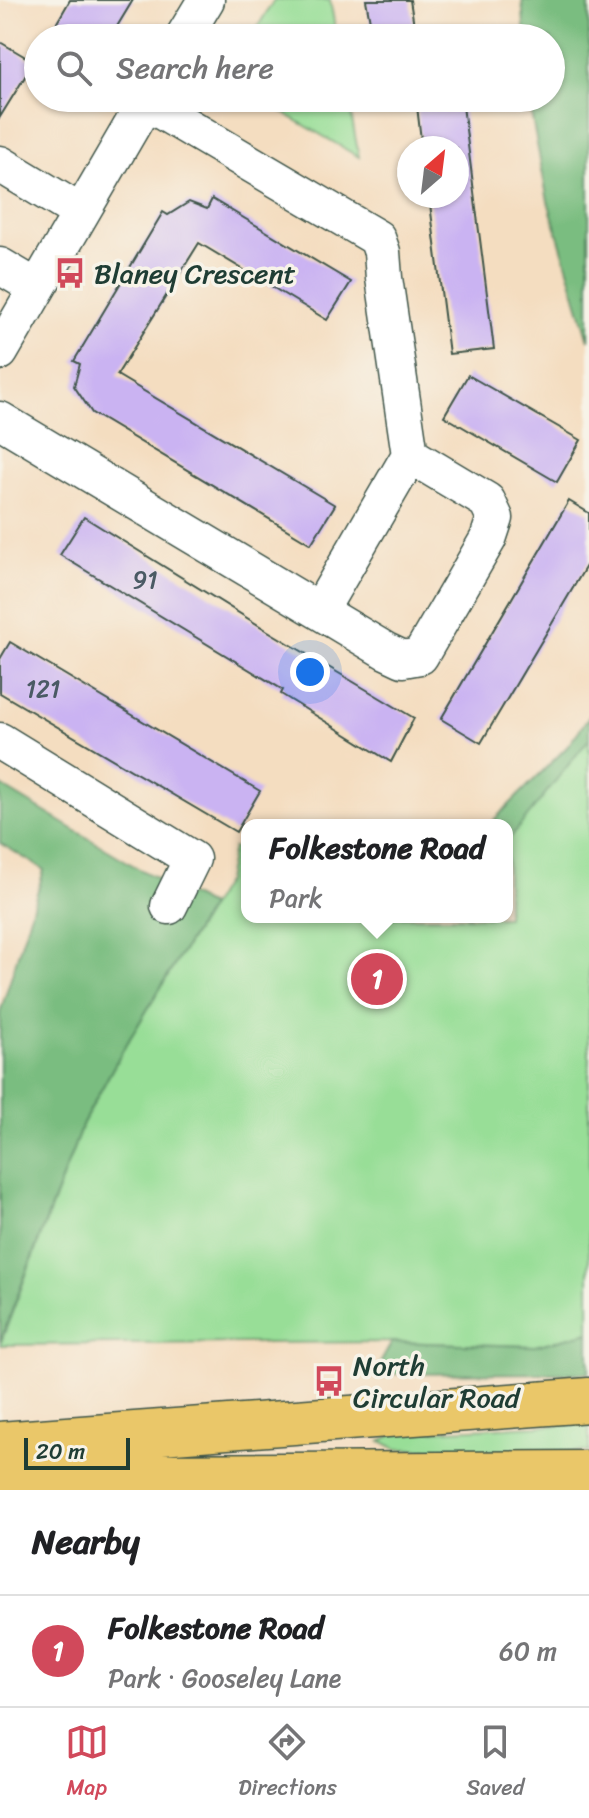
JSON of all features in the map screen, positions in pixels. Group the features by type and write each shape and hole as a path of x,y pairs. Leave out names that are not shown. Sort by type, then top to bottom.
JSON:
{"highway":[{"path":"0,1444 589,1400"},
{"path":"0,1477 589,1473"}],"street":[{"path":"191,24 206,0"},
{"path":"0,352 140,112"},
{"path":"167,112 377,238 382,252 410,455 320,610"},
{"path":"0,164 81,213"},
{"path":"0,266 37,288"},
{"path":"0,420 403,659 420,656 488,539 495,518 487,501 410,455"},
{"path":"0,741 192,859 169,906"}],"green space":[{"path":"274,0 330,0 334,24 259,24"},
{"path":"522,0 589,0 589,340 548,201 531,112 565,112 565,24 524,24"},
{"path":"282,112 351,112 359,157"},
{"path":"589,717 589,1332 535,1346 392,1342 0,1345 83,1123 121,1053 226,881 233,848 241,850 241,923 513,923 513,819 495,819 567,747"},
{"path":"589,717 589,739 513,834 513,819 495,819 567,747"},
{"path":"0,785 141,870 210,906 121,1053 83,1123 0,1342 0,1013 44,870 0,843"},
{"path":"589,1332 589,1373 374,1374 392,1342 535,1346"},
{"path":"589,1424 589,1452 397,1449 381,1441 398,1432"}],"building":[{"path":"70,0 133,0 118,24 56,24"},
{"path":"366,0 410,0 414,24 370,24"},
{"path":"0,42 24,56 24,78 0,117"},
{"path":"418,112 464,112 467,136 421,136"},
{"path":"469,153 494,349 449,354 431,208 469,208"},
{"path":"212,199 351,282 327,320 199,243 117,375 335,505 311,544 92,413 74,386 80,364 74,361 163,212 168,215 189,202 207,209"},
{"path":"468,375 581,440 557,482 444,416"},
{"path":"569,501 589,513 589,561 481,743 441,719"},
{"path":"84,517 414,718 391,762 281,694 283,690 60,555"},
{"path":"10,642 260,791 236,832 0,693 0,659"}],"place":[{"name":"Blaney Crescent","path":"70,273"},
{"name":"Folkestone Road","path":"377,979"},
{"name":"North Circular Road","path":"329,1381"}]}
